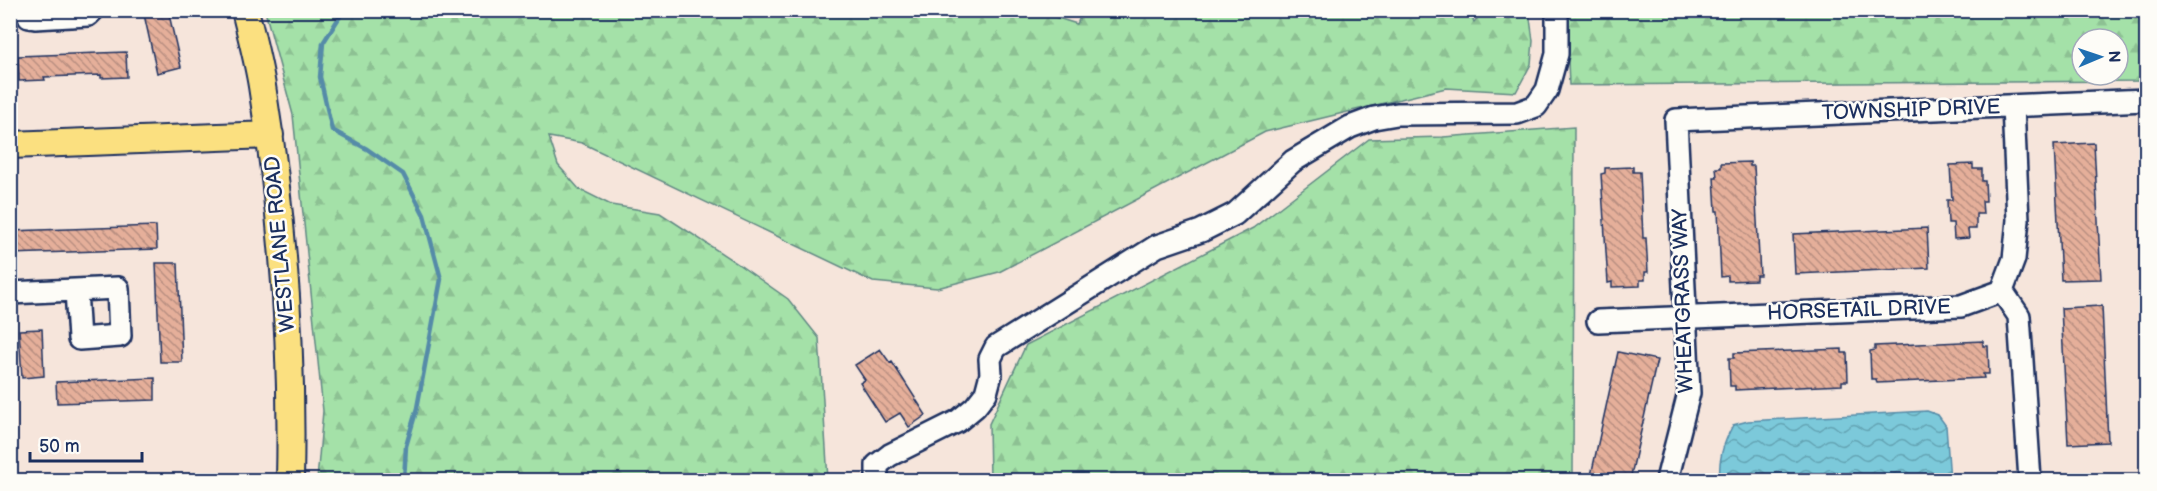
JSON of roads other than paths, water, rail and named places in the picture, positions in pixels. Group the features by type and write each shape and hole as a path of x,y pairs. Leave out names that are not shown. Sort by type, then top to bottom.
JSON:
{"main road":[{"name":"WESTLANE ROAD","path":"245,10 270,135 282,237 289,346 290,480"},
{"path":"10,145 270,135"}],"street":[{"path":"26,10 29,17 35,18 88,15 93,10"},
{"path":"877,480 877,465 890,455 958,421 975,407 986,393 991,374 990,359 996,347 1157,246 1202,231 1235,214 1293,161 1329,138 1374,118 1397,114 1517,113 1536,106 1547,90 1557,54 1557,10"},
{"name":"TOWNSHIP DRIVE","path":"1676,120 2146,100"},
{"path":"2013,105 2018,220 2014,260 2002,291 2019,316 2030,480"},
{"name":"WHEATGRASS WAY","path":"1667,480 1689,393 1676,120"},
{"path":"10,293 76,290"},
{"name":"HORSETAIL DRIVE","path":"1598,321 1961,306 2002,291"}],"water":[{"path":"1927,411 1938,415 1946,426 1950,480 1720,480 1722,452 1733,425 1748,421"}],"waterway":[{"path":"344,10 323,43 320,77 332,130 367,149 403,174 424,215 441,279 417,408 406,446 404,480"}]}
